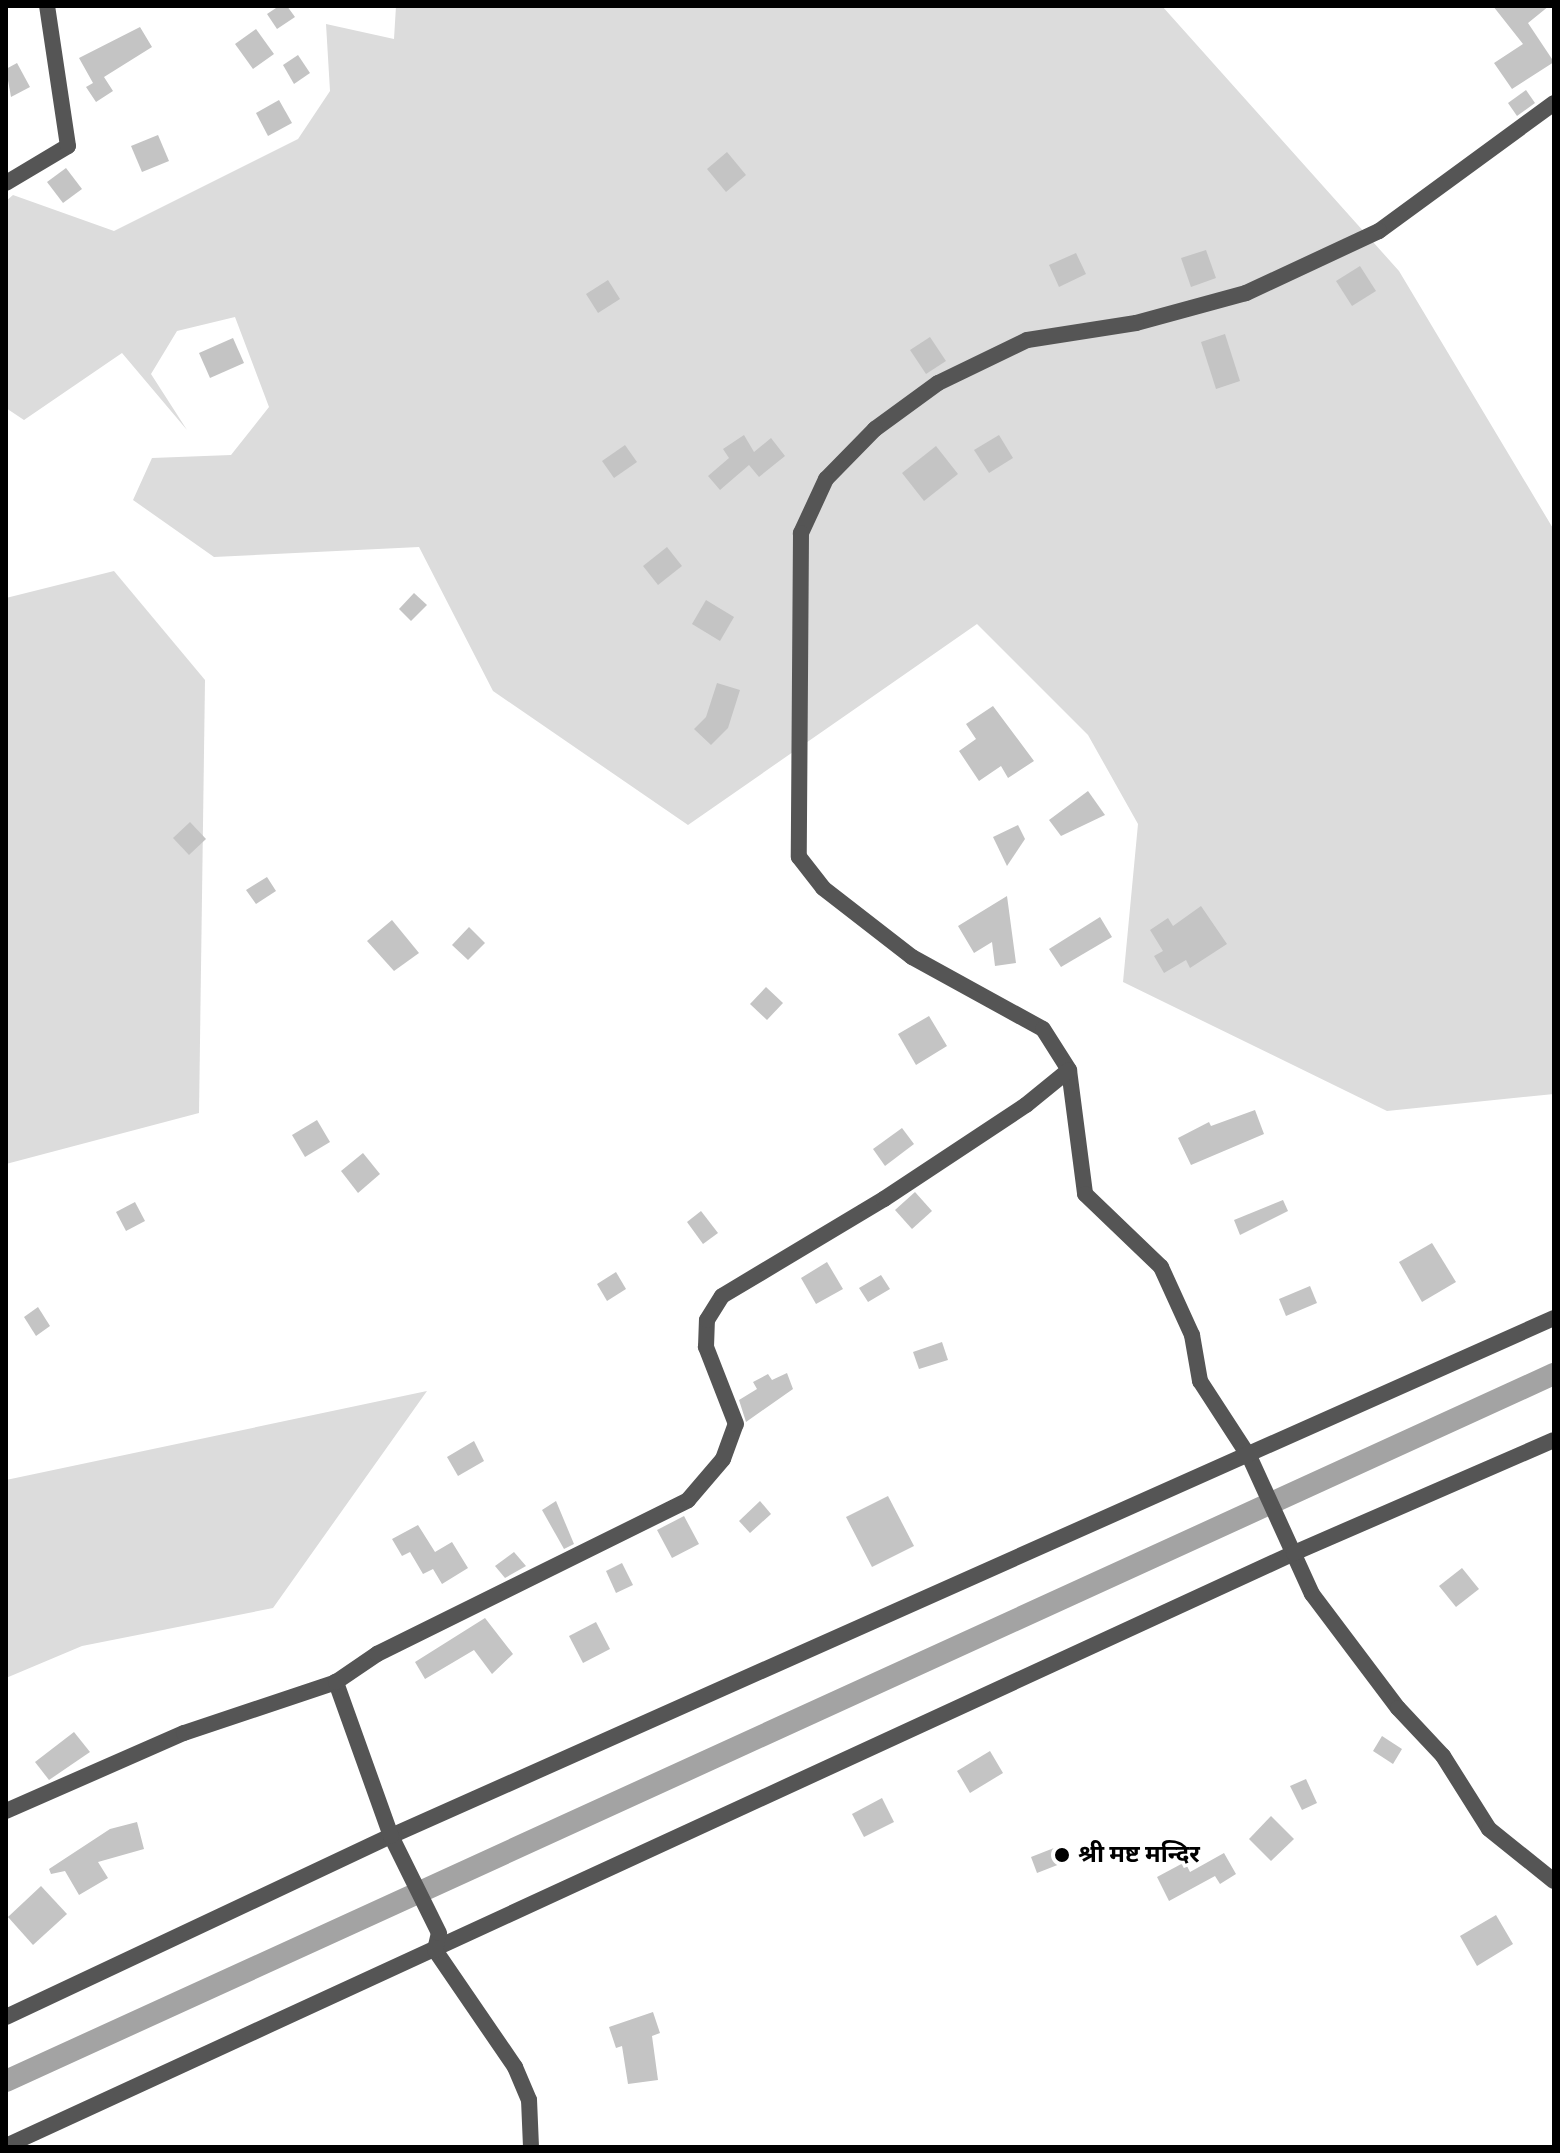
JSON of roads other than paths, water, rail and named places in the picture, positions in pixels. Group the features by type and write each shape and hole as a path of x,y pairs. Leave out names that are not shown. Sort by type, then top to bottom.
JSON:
{"street":[{"path":"6,183 68,146 47,6"},
{"path":"1554,103 1379,231 1246,293 1136,323 1027,340 938,383 875,429 826,479 801,533 799,857 823,888 912,957 1043,1029 1069,1070 1085,1194 1161,1267 1192,1335 1200,1381 1251,1464 1333,1626 1443,1756 1489,1829 1554,1881"},
{"path":"6,1811 184,1733 336,1682 377,1654 688,1500 723,1459 736,1424 706,1347 707,1320 722,1296 884,1199 1026,1105 1069,1070"},
{"path":"6,2017 391,1836 1251,1464 1554,1318"},
{"path":"6,2146 435,1950 1291,1548 1554,1440"},
{"path":"336,1682 391,1836 439,1933 435,1950 515,2067 529,2100 531,2147"}],"waterway":[{"path":"6,2081 1554,1374"}],"place":[{"name":"श्री मष्ट मन्दिर","path":"1062,1855"}]}
